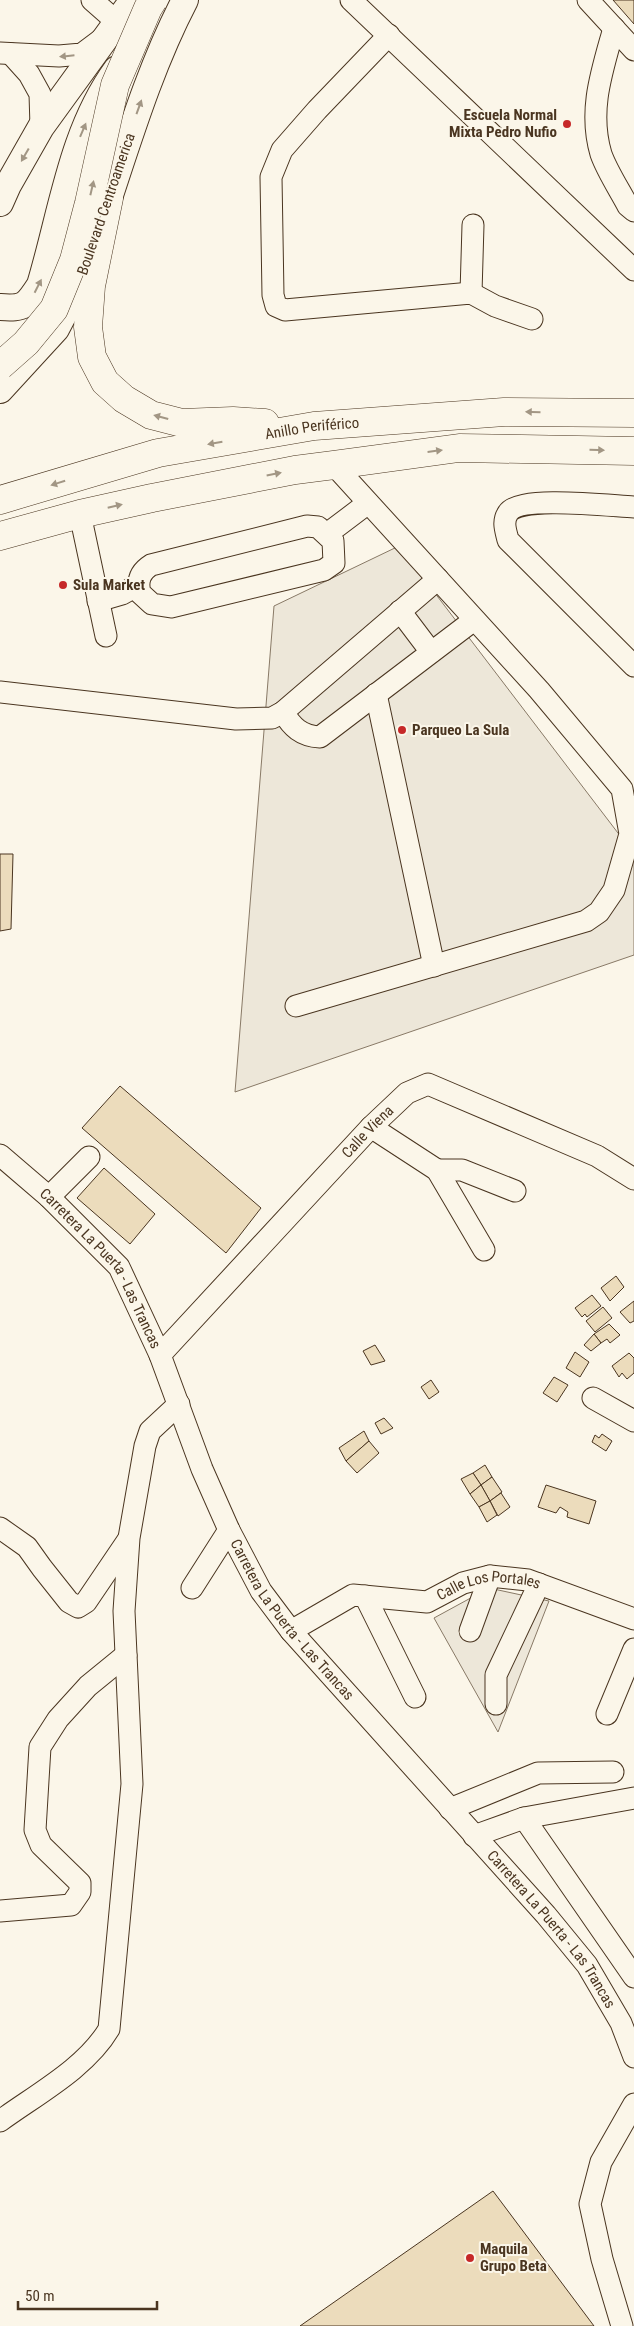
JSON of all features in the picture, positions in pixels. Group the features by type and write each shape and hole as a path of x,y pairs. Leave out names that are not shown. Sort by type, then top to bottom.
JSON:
{"highway":[{"path":"0,366 26,343 54,309 74,260 89,203 115,85 153,0"},
{"path":"109,198 91,286 88,327 92,357 106,382 124,399 151,415 182,423 233,421 314,426"},
{"name":"Anillo Periférico","path":"0,500 158,453 314,426 504,412 634,413"},
{"path":"7,537 80,514 295,470 459,448 634,451"}],"main road":[{"path":"0,203 8,185 41,127 134,0"},
{"path":"0,307 18,308 28,302 40,285 77,146 84,128 103,88 168,0"},
{"name":"Boulevard Centroamerica","path":"0,390 40,349 63,319 79,284 147,85 185,0"}],"street":[{"path":"6,53 59,56 82,54 113,28 92,0"},
{"path":"351,0 634,270"},
{"path":"588,0 634,50"},
{"path":"614,28 601,73 594,118 602,155 628,206 634,211"},
{"path":"389,36 317,110 282,150 271,177 273,295 276,306 285,310 470,293 495,306 532,318"},
{"path":"6,53 29,74 40,94 41,127"},
{"path":"470,293 473,225"},
{"path":"571,413 634,400"},
{"path":"296,1006 586,922 599,912 614,890 630,834 628,796 539,690 334,465"},
{"path":"634,508 536,502 517,506 508,512 504,523 508,540 634,666"},
{"path":"327,534 368,503"},
{"path":"80,514 106,636"},
{"path":"307,526 318,527 327,534 333,541 335,558 334,563 324,570 171,607 152,604 140,594 138,586 143,570 151,565 307,526"},
{"path":"0,692 236,719 272,718 283,712 438,579"},
{"path":"98,601 122,594 138,586"},
{"path":"400,611 431,652"},
{"path":"283,712 292,728 320,737 474,620"},
{"path":"376,694 434,966"},
{"name":"Calle Viena","path":"160,1355 371,1128 407,1092 428,1084 597,1156 634,1179"},
{"path":"371,1128 437,1170 484,1250"},
{"name":"Carretera La Puerta - Las Trancas","path":"0,1155 49,1197 119,1267 160,1355 202,1470 229,1530 261,1591 291,1631 587,1965 621,2023 634,2057"},
{"path":"49,1197 90,1157"},
{"path":"437,1170 462,1170 515,1191"},
{"path":"593,1398 634,1421"},
{"path":"0,2121 88,2057 109,2029 132,1784 124,1612 129,1538 145,1446 150,1431 179,1404"},
{"path":"0,1528 28,1547 69,1602 78,1607 86,1602 129,1538"},
{"path":"192,1588 229,1530"},
{"path":"470,1631 490,1576"},
{"name":"Calle Los Portales","path":"291,1631 335,1604 353,1596 428,1602 463,1583 490,1576 528,1580 634,1618"},
{"path":"496,1704 496,1675 539,1584"},
{"path":"365,1596 415,1696"},
{"path":"607,1714 634,1649"},
{"path":"0,1911 71,1905 80,1892 80,1883 41,1846 35,1830 40,1746 58,1719 88,1686 126,1654"},
{"path":"450,1809 538,1773 613,1772"},
{"path":"474,1836 524,1818 634,1798"},
{"path":"524,1818 634,1977"},
{"path":"622,2326 602,2259 590,2204 601,2162 634,2104"}],"shaded area":[{"name":"Parqueo La Sula","path":"399,546 634,854 634,955 235,1092 274,606"},
{"path":"489,1588 549,1601 498,1732 434,1618"}],"building":[{"path":"613,0 634,0 634,24"},
{"path":"0,854 13,854 11,929 0,931"},
{"path":"120,1086 261,1208 226,1253 82,1128"},
{"path":"104,1168 155,1214 130,1244 77,1198"},
{"path":"616,1276 624,1287 610,1301 601,1288"},
{"path":"592,1295 601,1306 587,1317 585,1314 582,1317 575,1308"},
{"path":"634,1301 634,1321 630,1323 620,1312"},
{"path":"603,1307 612,1318 595,1332 586,1321"},
{"path":"609,1324 620,1335 610,1343 607,1339 601,1343 594,1334"},
{"path":"594,1334 601,1343 591,1351 584,1345"},
{"path":"375,1345 385,1361 371,1365 363,1351"},
{"path":"575,1352 589,1362 580,1377 566,1368"},
{"path":"629,1353 634,1358 634,1373 627,1379 622,1373 619,1377 612,1366"},
{"path":"554,1377 568,1385 557,1402 543,1393"},
{"path":"431,1380 439,1392 429,1399 421,1387"},
{"path":"384,1418 393,1428 381,1434 375,1423"},
{"path":"364,1431 369,1441 346,1461 339,1448"},
{"path":"602,1434 612,1441 606,1451 592,1442 595,1435 599,1438"},
{"path":"369,1441 379,1453 357,1473 346,1461"},
{"path":"485,1465 492,1477 481,1485 473,1473"},
{"path":"473,1473 481,1485 470,1494 461,1479"},
{"path":"492,1477 502,1492 490,1501 481,1485"},
{"path":"481,1485 490,1501 479,1507 470,1494"},
{"path":"546,1485 596,1501 589,1524 567,1517 568,1512 560,1507 556,1513 538,1507"},
{"path":"501,1493 510,1507 498,1516 490,1501"},
{"path":"490,1501 497,1515 487,1522 479,1507"},
{"name":"Maquila Grupo Beta","path":"493,2191 594,2326 300,2326"}],"place":[{"name":"Escuela Normal Mixta Pedro Nufio","path":"567,124"},
{"name":"Sula Market","path":"63,585"},
{"name":"Parqueo La Sula","path":"402,730"},
{"name":"Maquila Grupo Beta","path":"470,2258"}]}
